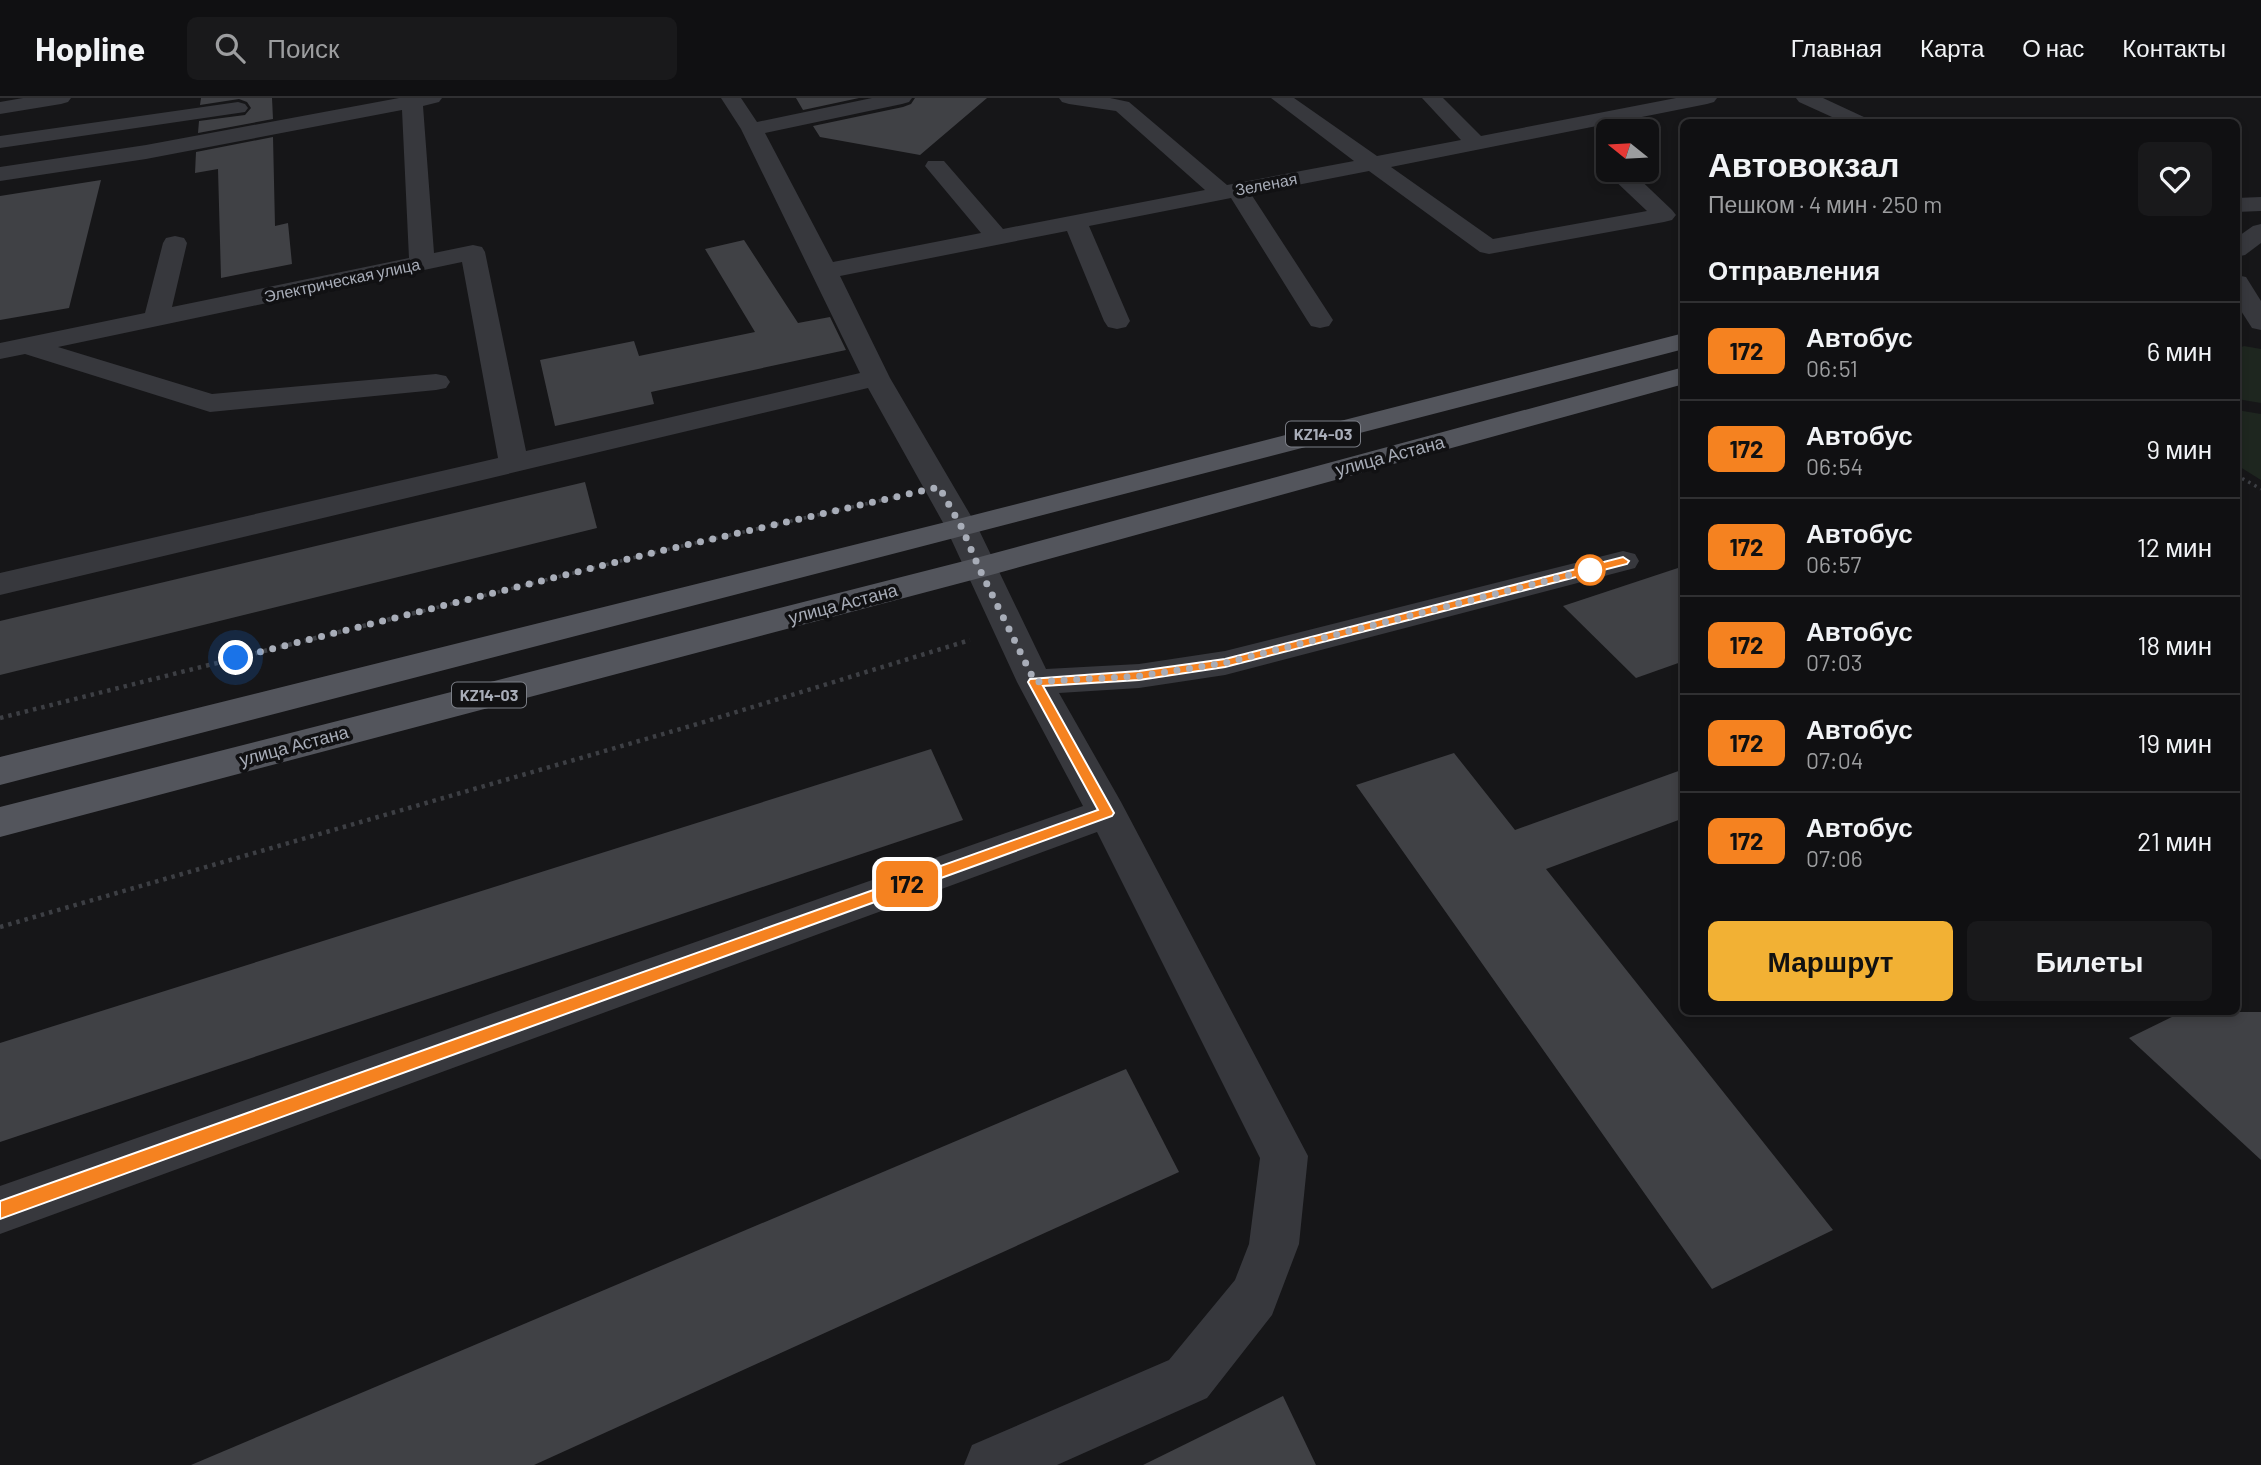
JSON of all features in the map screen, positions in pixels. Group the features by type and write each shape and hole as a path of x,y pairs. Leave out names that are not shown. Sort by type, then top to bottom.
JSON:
{"main road":[{"name":"KZ14-03","path":"0,771 962,528 1680,342"},
{"name":"улица Астана","path":"0,822 979,568 1680,376"}],"street":[{"path":"0,108 61,98"},
{"path":"731,98 752,129 876,378 962,528 1035,682 1107,813 1284,1157 1274,1244 1254,1297 1188,1379 1015,1460"},
{"path":"752,129 902,98"},
{"path":"1069,98 1122,106 1229,192 1320,320"},
{"path":"1281,98 1489,247 1664,215 1630,182"},
{"path":"1432,98 1476,143"},
{"name":"Зеленая","path":"825,271 1707,98"},
{"path":"1806,98 1852,119"},
{"path":"0,174 146,152 422,100 422,263"},
{"path":"0,142 260,104"},
{"path":"1587,104 1608,117"},
{"path":"1571,125 1596,149"},
{"path":"936,166 998,237"},
{"path":"2240,205 2261,204"},
{"path":"1075,222 1117,321"},
{"path":"2240,247 2261,232"},
{"path":"156,318 176,243"},
{"name":"Электрическая улица","path":"13,349 473,253 514,465"},
{"path":"2240,287 2261,322"},
{"path":"2240,322 2261,328"},
{"path":"13,349 210,403 436,382"},
{"path":"0,584 876,378"},
{"path":"1035,682 1139,676 1225,663 1623,561"},
{"path":"0,1210 1107,813"}],"path":[{"path":"2240,477 2261,489"},
{"path":"0,718 656,552 939,487"},
{"path":"0,927 694,725 1008,628"}],"shaded area":[{"path":"2240,348 2261,349 2261,403 2240,400"},
{"path":"2240,410 2261,414 2261,480 2240,467"}],"building":[{"path":"201,98 272,98 273,119 198,133 199,121 245,115 251,108 247,102 239,99 200,105"},
{"path":"796,98 859,98 803,110"},
{"path":"915,98 987,98 920,155 820,137 813,126 903,107 911,104"},
{"path":"273,137 275,226 288,223 292,264 221,278 218,169 195,173 196,152"},
{"path":"101,180 69,308 0,320 0,196"},
{"path":"744,240 798,323 830,317 846,350 651,392 654,404 555,426 540,360 634,341 639,356 755,332 705,249"},
{"path":"585,482 597,528 0,675 0,621"},
{"path":"1680,567 1680,662 1636,678 1563,606"},
{"path":"931,749 963,820 0,1142 0,1043"},
{"path":"1454,753 1515,830 1680,770 1680,819 1546,869 1833,1230 1712,1289 1356,785"},
{"path":"2240,1012 2261,1012 2261,1160 2129,1038 2176,1015 2240,1015"},
{"path":"1126,1069 1179,1172 534,1465 191,1465"},
{"path":"1283,1396 1316,1465 1143,1465"}],"bus line":[{"name":"172","path":"0,1210 1107,813 1035,682 1139,676 1225,663 1623,561"}],"route":[{"path":"236,658 656,552 939,487 962,528 1035,682 1139,676 1225,663 1597,568 1590,570"}]}
